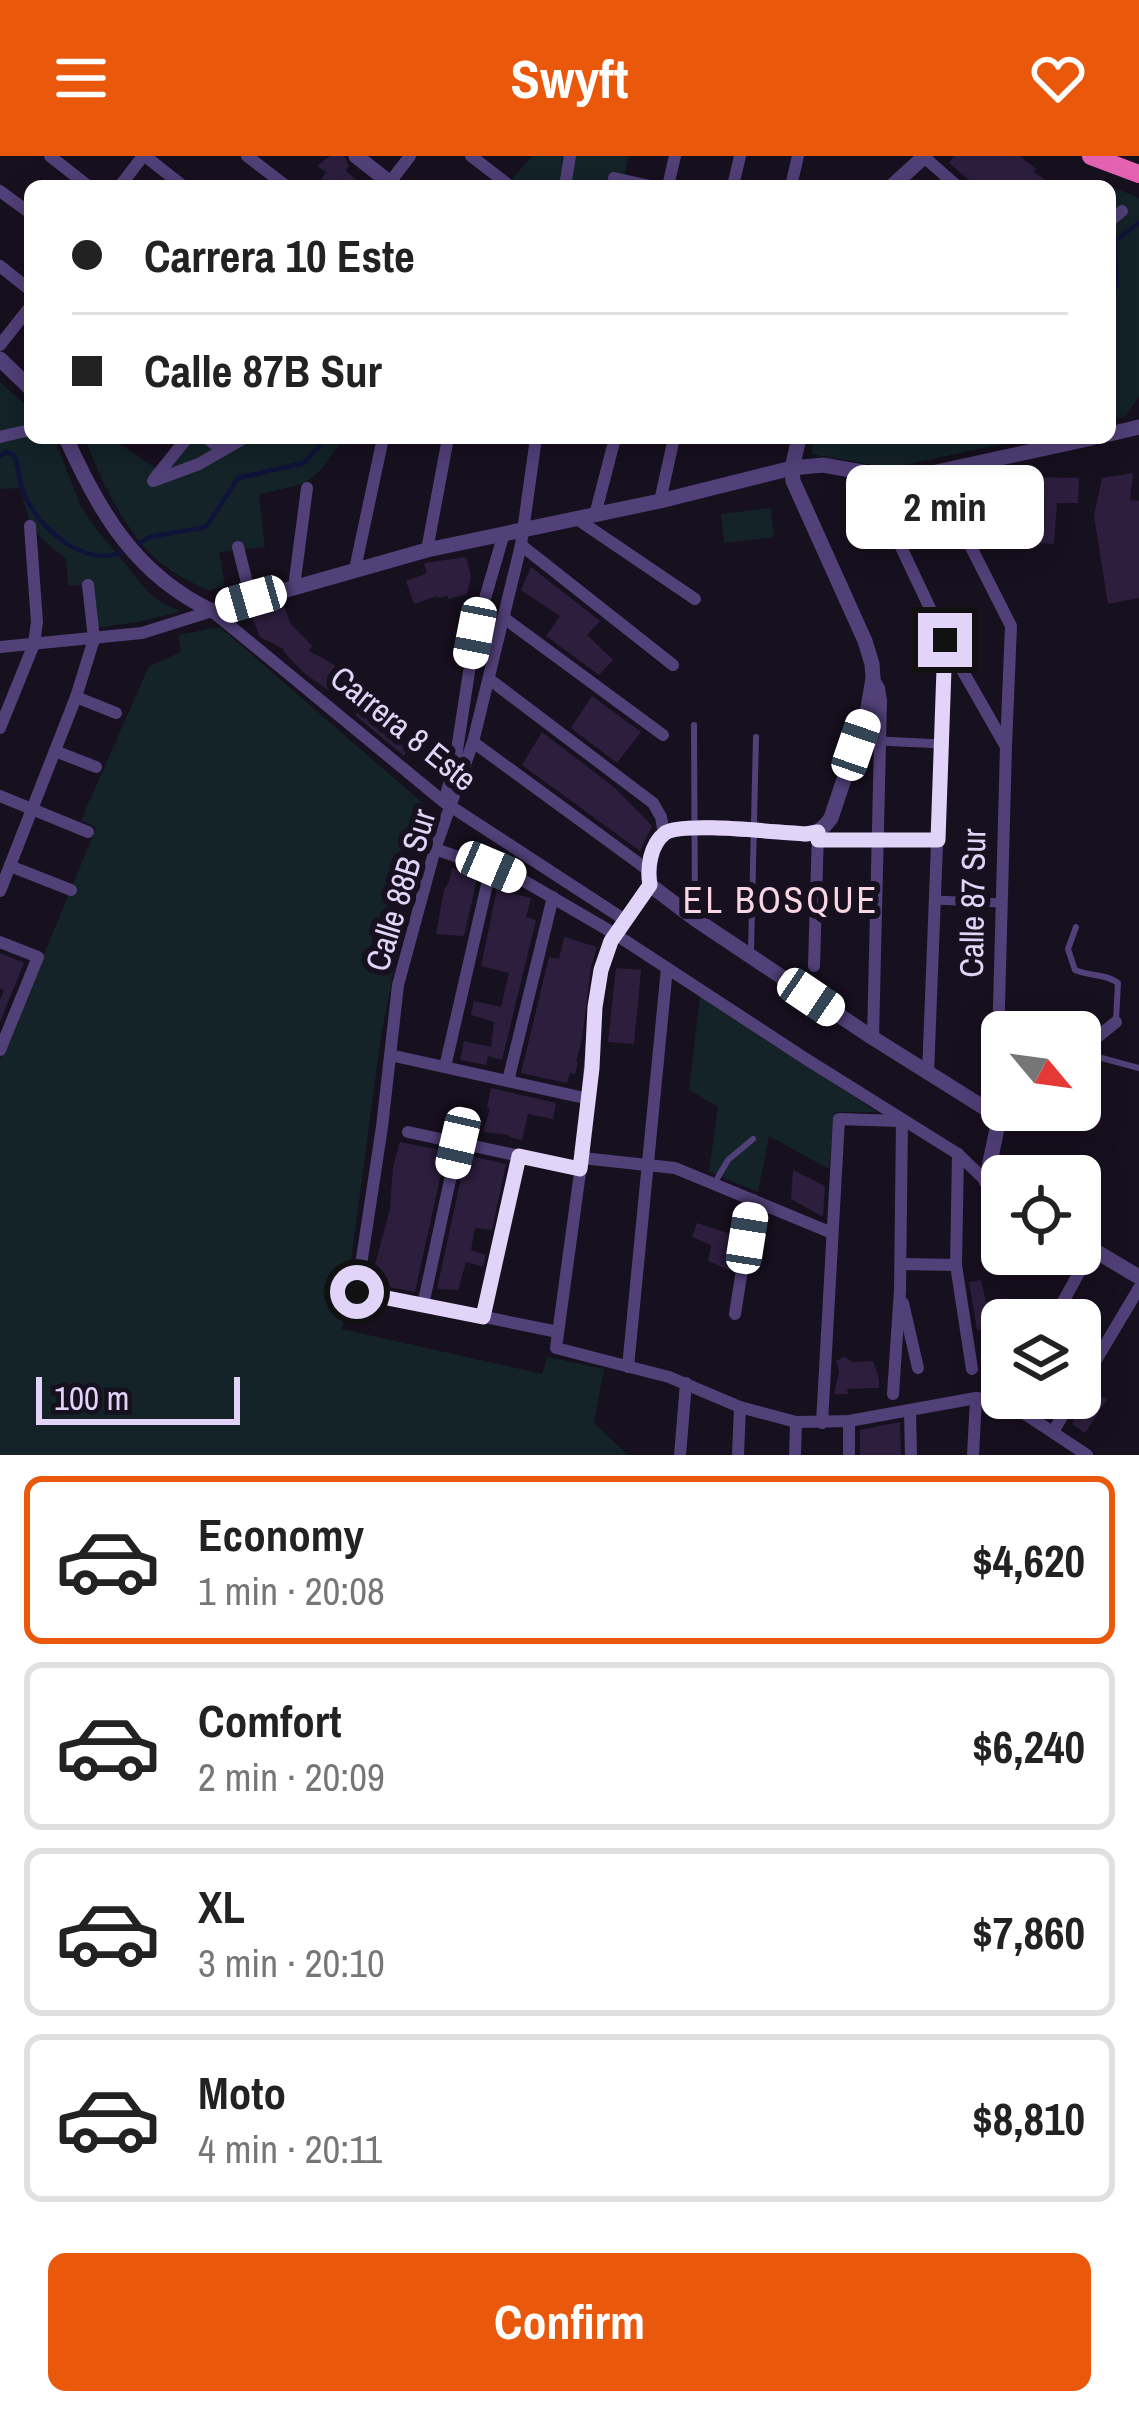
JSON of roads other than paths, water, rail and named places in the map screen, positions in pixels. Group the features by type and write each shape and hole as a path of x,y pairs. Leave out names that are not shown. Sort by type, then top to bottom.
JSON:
{"highway":[{"path":"1091,156 1139,174"}],"street":[{"path":"50,156 80,180"},
{"path":"125,180 144,156 175,180"},
{"path":"248,156 278,180"},
{"path":"356,156 384,180"},
{"path":"471,156 501,180"},
{"path":"898,180 921,158 949,180"},
{"path":"614,178 623,180"},
{"path":"1116,216 1122,212"},
{"path":"0,266 24,285"},
{"path":"0,345 24,315"},
{"path":"0,359 24,382"},
{"path":"69,444 91,494 139,558 171,588 212,610"},
{"path":"182,444 153,481 199,464 233,444"},
{"path":"214,444 222,450"},
{"path":"355,569 382,444"},
{"path":"427,550 447,444"},
{"name":"Calle 88B Sur","path":"423,1305 357,1292 398,985 489,679 522,537 535,444"},
{"path":"595,515 613,444"},
{"path":"660,501 673,444"},
{"path":"798,444 792,468 796,491 865,641 881,701 873,1038"},
{"path":"522,537 577,519 792,468 823,465 896,478 1066,444"},
{"path":"866,473 945,640 1006,746"},
{"name":"Calle 87 Sur","path":"934,474 1012,626 1001,1011"},
{"path":"294,587 308,488"},
{"path":"577,519 695,599"},
{"path":"0,728 34,644 37,622 30,526"},
{"path":"0,647 142,633 355,569 505,532 522,537 673,665"},
{"name":"Calle 88B Sur","path":"448,805 475,633 505,532"},
{"path":"238,547 251,599"},
{"path":"0,891 76,697 94,638 88,585"},
{"name":"Carrera 8 Este","path":"212,610 448,805 626,920"},
{"path":"504,619 663,735"},
{"path":"928,1073 945,640"},
{"path":"814,966 818,836 831,818 868,708 873,678"},
{"path":"489,679 653,803 664,834"},
{"path":"76,697 116,713"},
{"path":"880,741 942,744"},
{"path":"473,742 695,919 873,1038 981,1103"},
{"path":"55,751 96,767"},
{"path":"0,796 88,832"},
{"path":"938,840 694,827 664,834 652,851 649,878 607,950 598,987 589,1099 556,1348 686,1383 740,1407 796,1422 849,1421 976,1398 1007,1402 1087,1455"},
{"path":"435,849 491,867 616,934 958,1154 981,1177"},
{"path":"10,866 71,890"},
{"path":"445,1067 491,867"},
{"path":"508,1081 553,897"},
{"path":"935,900 1002,902"},
{"path":"0,942 38,956 0,1050"},
{"path":"628,1367 667,968"},
{"path":"1101,1033 1115,1022"},
{"path":"390,1055 589,1099"},
{"path":"822,1423 839,1119 902,1120"},
{"path":"892,1394 901,1264 902,1120"},
{"path":"408,1132 519,1156 675,1168 832,1233"},
{"path":"458,1143 423,1305 558,1332"},
{"path":"958,1154 956,1265 972,1369"},
{"path":"483,1317 519,1156"},
{"path":"735,1314 754,1200"},
{"path":"1101,1255 1139,1277"},
{"path":"901,1264 956,1265"},
{"path":"1101,1352 1139,1288"},
{"path":"900,1290 918,1368"},
{"path":"680,1455 686,1383"},
{"path":"973,1455 976,1398"},
{"path":"737,1455 740,1407"},
{"path":"910,1412 911,1455"},
{"path":"1053,1432 1061,1419"},
{"path":"849,1421 849,1455"},
{"path":"795,1455 796,1422"}],"lane":[{"path":"694,725 695,919"},
{"path":"751,956 756,737"},
{"path":"1076,927 1067,949 1075,970 1118,982 1115,1022"},
{"path":"1101,1058 1139,1068"},
{"path":"713,1184 728,1160 753,1139"}],"waterway":[{"path":"1116,240 1139,223"},
{"path":"1116,264 1116,287"},
{"path":"136,545 150,537 206,527 238,478 304,463 321,444"},
{"path":"0,456 14,455 30,505 65,542 95,555 126,550"}],"district":[{"name":"EL BOSQUE","path":"781,900"}]}
